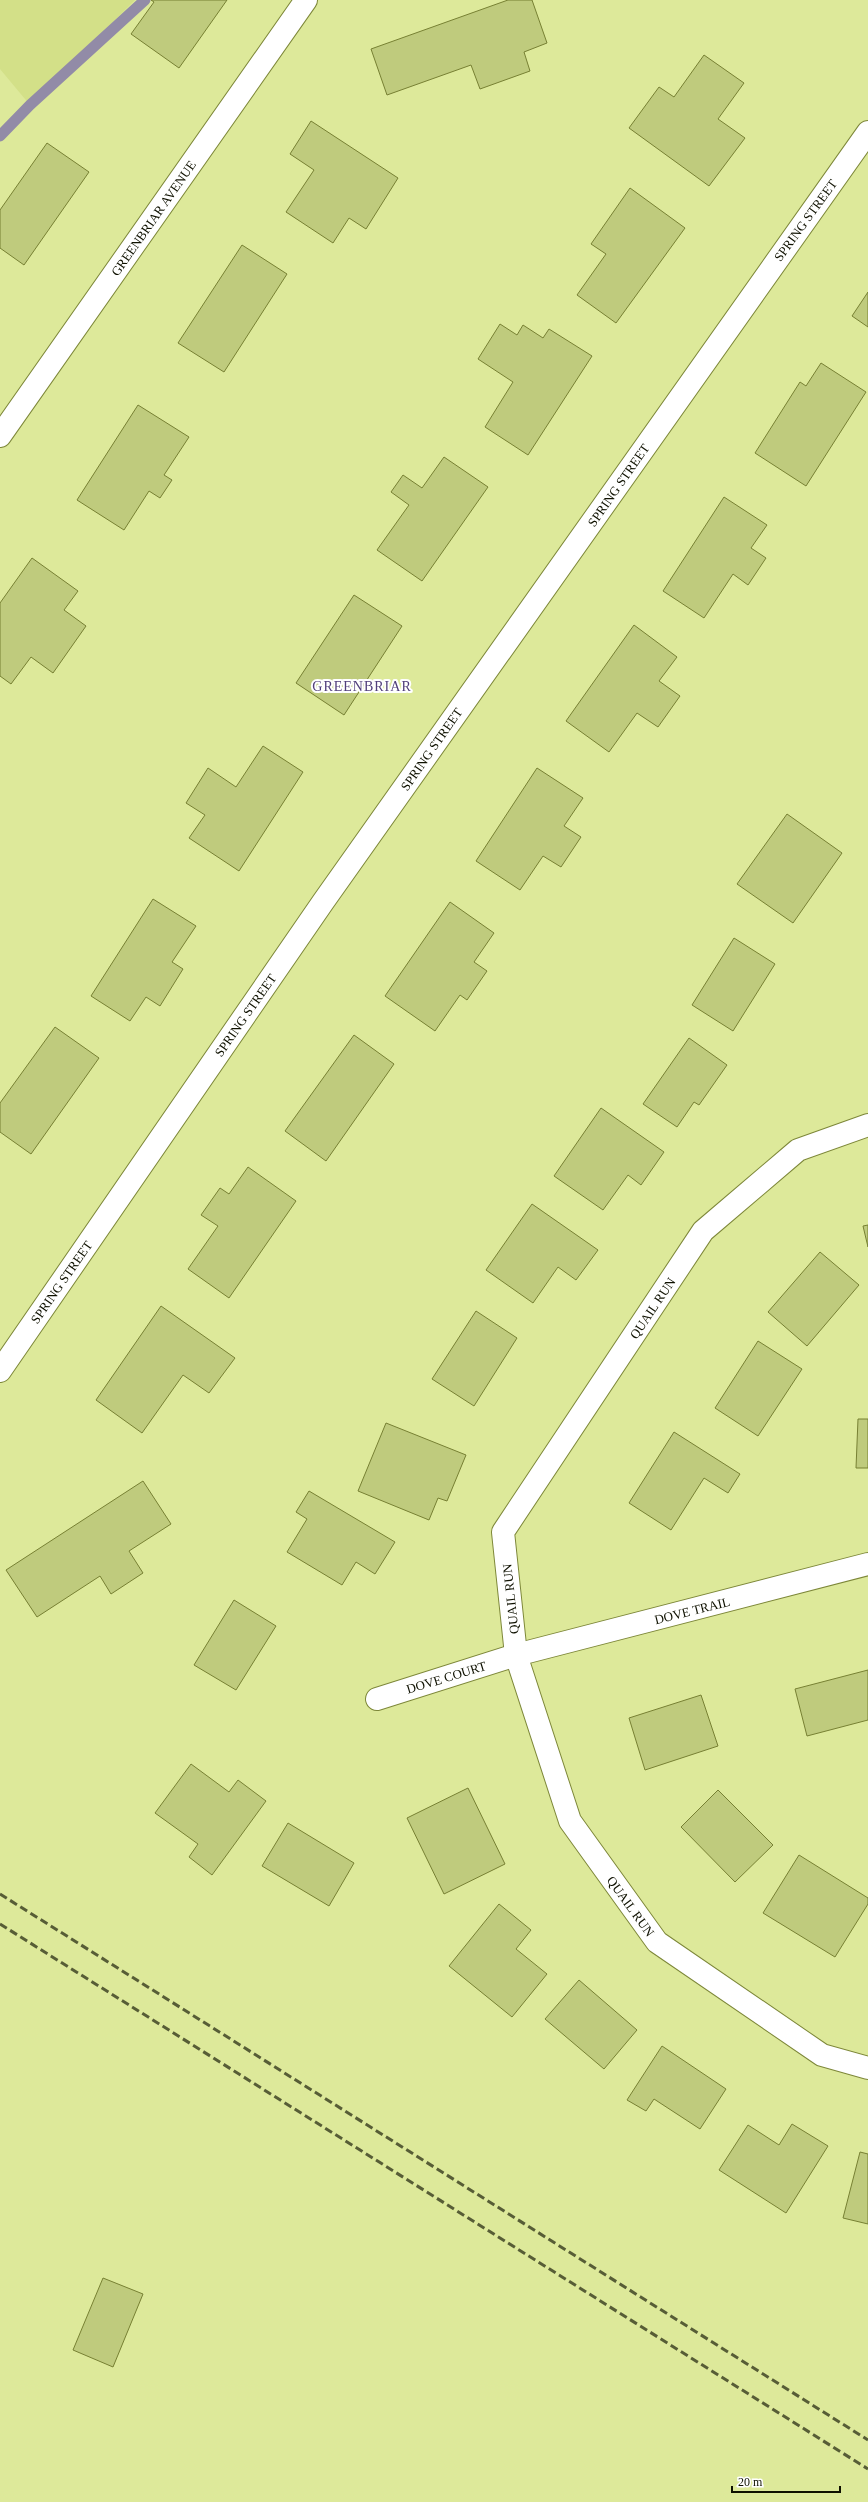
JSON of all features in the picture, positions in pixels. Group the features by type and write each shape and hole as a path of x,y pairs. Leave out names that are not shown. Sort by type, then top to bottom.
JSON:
{"street":[{"name":"GREENBRIAR AVENUE","path":"0,436 306,0"},
{"name":"SPRING STREET","path":"0,1371 323,902 868,132"},
{"name":"QUAIL RUN","path":"868,1125 798,1150 703,1231 503,1532 516,1655 570,1821 657,1942 822,2055 868,2068"},
{"name":"DOVE TRAIL","path":"516,1655 868,1564"},
{"name":"DOVE COURT","path":"376,1699 516,1655"}],"shaded area":[{"path":"0,0 135,0 30,105 0,69"}],"building":[{"path":"151,0 227,0 179,68 131,34 154,2"},
{"path":"508,0 532,0 547,43 524,52 530,71 480,89 471,65 387,95 371,49"},
{"path":"704,55 744,83 718,119 745,138 709,186 629,128 659,87 674,97"},
{"path":"311,121 398,178 366,229 349,218 333,243 286,212 314,170 290,154"},
{"path":"47,143 89,172 24,265 0,248 0,210"},
{"path":"630,188 685,228 616,323 577,295 606,254 591,244"},
{"path":"242,245 287,274 224,372 178,343"},
{"path":"868,292 868,327 852,316"},
{"path":"500,324 517,335 523,325 543,338 549,329 592,356 528,455 485,427 513,382 478,359"},
{"path":"821,363 866,392 806,486 755,453 800,382 806,386"},
{"path":"138,405 189,437 164,475 172,480 160,498 149,491 124,530 77,500"},
{"path":"444,457 488,487 422,581 377,550 409,505 391,492 403,475 422,488"},
{"path":"724,497 767,525 751,548 766,558 748,585 733,574 704,618 663,591"},
{"path":"32,558 78,591 64,610 86,626 53,673 31,657 11,684 0,676 0,603"},
{"path":"354,595 402,626 344,715 296,683"},
{"path":"634,625 677,657 659,681 680,696 658,727 637,713 609,752 566,721"},
{"path":"263,746 303,772 239,871 189,838 205,815 186,803 208,768 236,787"},
{"path":"537,768 583,798 564,826 581,837 561,867 543,856 520,890 476,861"},
{"path":"787,814 842,853 793,923 737,884"},
{"path":"153,899 196,926 172,962 183,969 160,1006 146,997 130,1021 91,996"},
{"path":"450,902 494,933 474,962 487,971 467,1000 460,995 435,1031 385,996"},
{"path":"734,938 775,964 733,1031 692,1005"},
{"path":"55,1027 99,1058 31,1154 0,1132 0,1103"},
{"path":"354,1035 394,1064 326,1161 285,1131"},
{"path":"689,1038 727,1065 699,1105 694,1102 677,1127 643,1104"},
{"path":"601,1108 664,1152 641,1185 628,1175 603,1210 554,1176"},
{"path":"248,1167 296,1201 229,1298 188,1269 218,1226 201,1215 220,1188 229,1194"},
{"path":"532,1204 598,1250 576,1280 558,1267 533,1303 486,1270"},
{"path":"868,1225 868,1247 863,1226"},
{"path":"820,1252 859,1285 807,1346 768,1312"},
{"path":"161,1306 235,1358 209,1393 183,1375 142,1433 96,1400"},
{"path":"476,1311 517,1338 474,1406 432,1379"},
{"path":"758,1341 802,1369 758,1436 715,1408"},
{"path":"858,1419 868,1419 868,1468 856,1468"},
{"path":"386,1423 466,1455 447,1501 438,1498 429,1520 358,1491"},
{"path":"674,1432 740,1474 728,1493 704,1478 671,1530 629,1503"},
{"path":"143,1481 171,1524 129,1551 143,1573 111,1594 100,1576 37,1617 6,1570"},
{"path":"309,1491 395,1542 375,1574 356,1562 342,1585 287,1552 307,1519 296,1512"},
{"path":"234,1600 276,1626 236,1690 194,1665"},
{"path":"868,1670 868,1720 807,1736 795,1689"},
{"path":"701,1695 718,1746 645,1770 629,1718"},
{"path":"191,1764 229,1792 238,1780 266,1801 212,1875 189,1857 198,1844 155,1813"},
{"path":"468,1788 505,1864 444,1894 407,1818"},
{"path":"718,1790 773,1845 735,1882 681,1827"},
{"path":"288,1823 354,1863 329,1906 262,1866"},
{"path":"799,1855 868,1898 868,1904 835,1957 763,1913"},
{"path":"499,1904 531,1930 516,1949 547,1974 512,2017 449,1966"},
{"path":"579,1980 637,2030 604,2069 545,2019"},
{"path":"662,2046 726,2089 700,2129 654,2099 646,2111 627,2100"},
{"path":"792,2124 828,2146 786,2213 719,2170 748,2125 779,2145"},
{"path":"860,2152 868,2154 868,2224 843,2218"},
{"path":"103,2278 143,2294 113,2367 73,2350"}],"waterway":[{"path":"0,136 30,105 145,0"}],"railway":[{"path":"0,1894 868,2440"},
{"path":"0,1924 868,2469"}],"district":[{"name":"GREENBRIAR","path":"362,686"}]}
